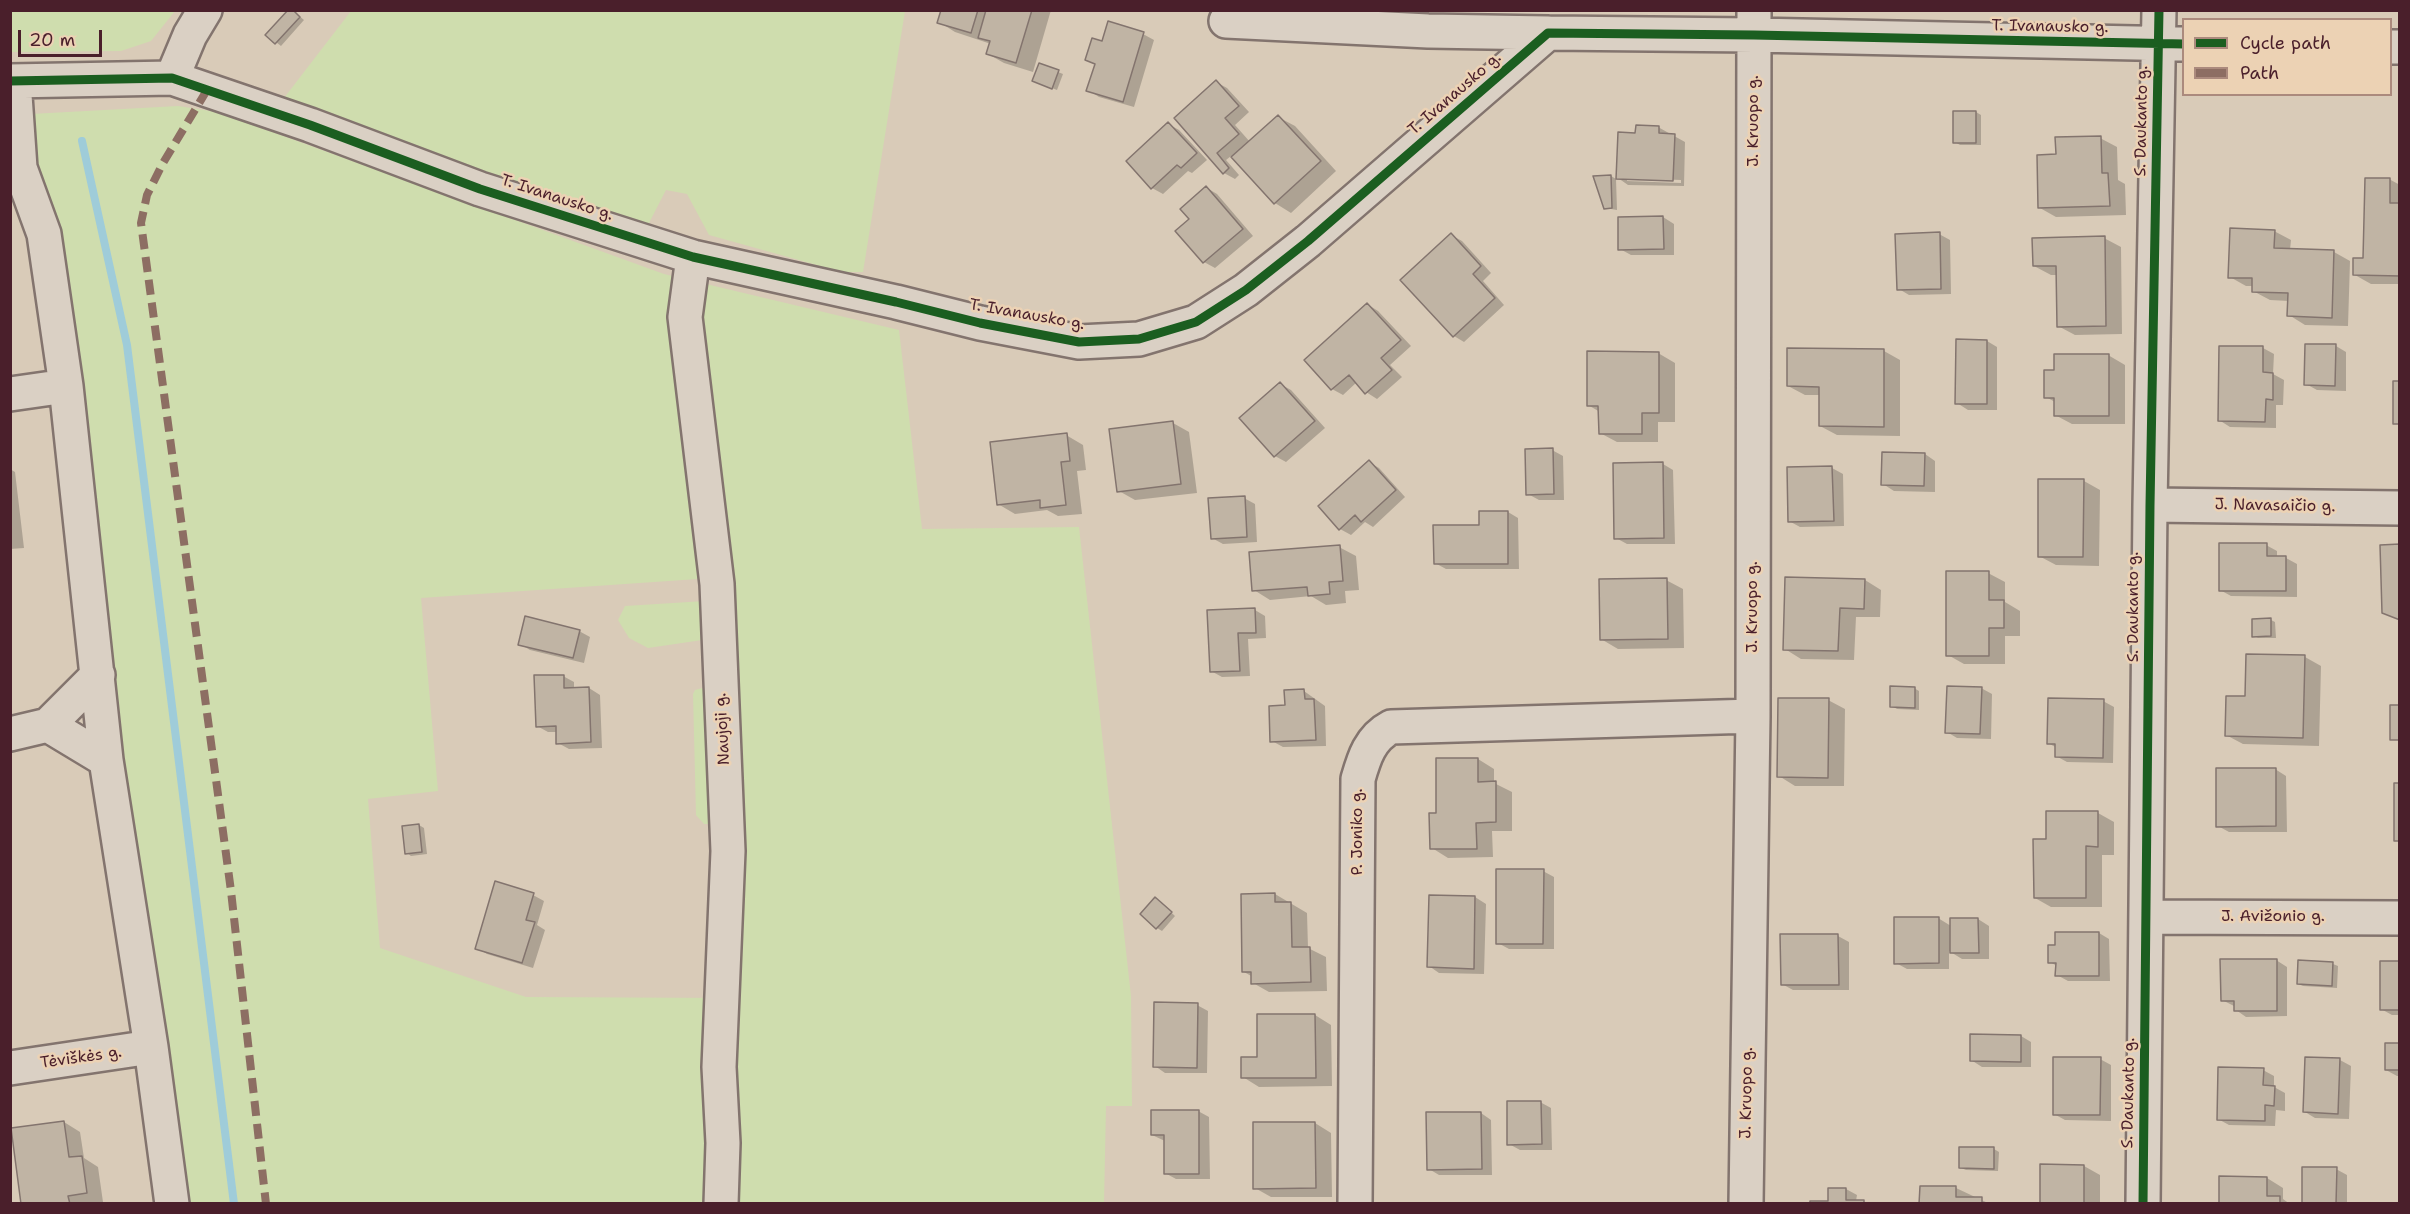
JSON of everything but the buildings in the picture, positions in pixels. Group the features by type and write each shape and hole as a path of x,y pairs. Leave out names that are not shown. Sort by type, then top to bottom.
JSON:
{"street":[{"path":"172,78 190,35 205,10"},
{"name":"S. Daukanto g.","path":"2143,1203 2150,505 2171,44 2159,10"},
{"name":"T. Ivanausko g.","path":"1226,21 1428,31 1548,33 1754,23 2171,44"},
{"name":"J. Kruopo g.","path":"1746,1203 1753,716 1754,23"},
{"name":"T. Ivanausko g.","path":"12,81 172,78 310,125 480,189 693,257 980,323 1080,342 1139,339 1196,322 1246,290 1317,234 1548,33"},
{"path":"12,81 20,168 44,234 66,386 106,760 151,1047 172,1203"},
{"name":"Naujoji g.","path":"693,257 685,317 717,584 728,841 719,1067 723,1143 721,1203"},
{"path":"10,394 66,386"},
{"name":"J. Navasaičio g.","path":"2150,505 2400,508"},
{"path":"10,734 48,725 98,675"},
{"name":"P. Joniko g.","path":"1355,1203 1358,779 1366,753 1374,740 1391,727 1753,716"},
{"path":"48,725 106,760"},
{"name":"J. Avižonio g.","path":"2147,917 2400,918"},
{"name":"Tėviškės g.","path":"10,1068 151,1047"}],"green space":[{"path":"10,11 175,11 151,41 121,51 11,52"},
{"path":"351,11 905,11 863,272 842,272 709,235 687,194 666,190 648,225 538,193 284,98"},
{"path":"178,106 217,112 664,274 899,330 922,529 1079,527 1131,996 1132,1106 1106,1106 1104,1203 185,1203 113,700 109,615 61,244 32,162 31,114","holes":["727,577 728,998 526,997 380,948 368,799 438,791 421,598"]},
{"path":"705,601 709,639 648,648 629,638 618,620 625,606"},
{"path":"706,687 714,824 704,824 696,815 693,694 695,690"}],"waterway":[{"path":"82,141 127,345 234,1204"}],"marked path":[{"path":"207,90 163,163 147,195 141,223 231,891 266,1204"}],"cycle path":[{"path":"2143,1204 2150,505 2159,10"},
{"path":"10,81 172,78 310,125 480,189 693,257 980,323 1079,342 1139,339 1196,322 1246,290 1308,241 1548,33 2182,44"}]}
